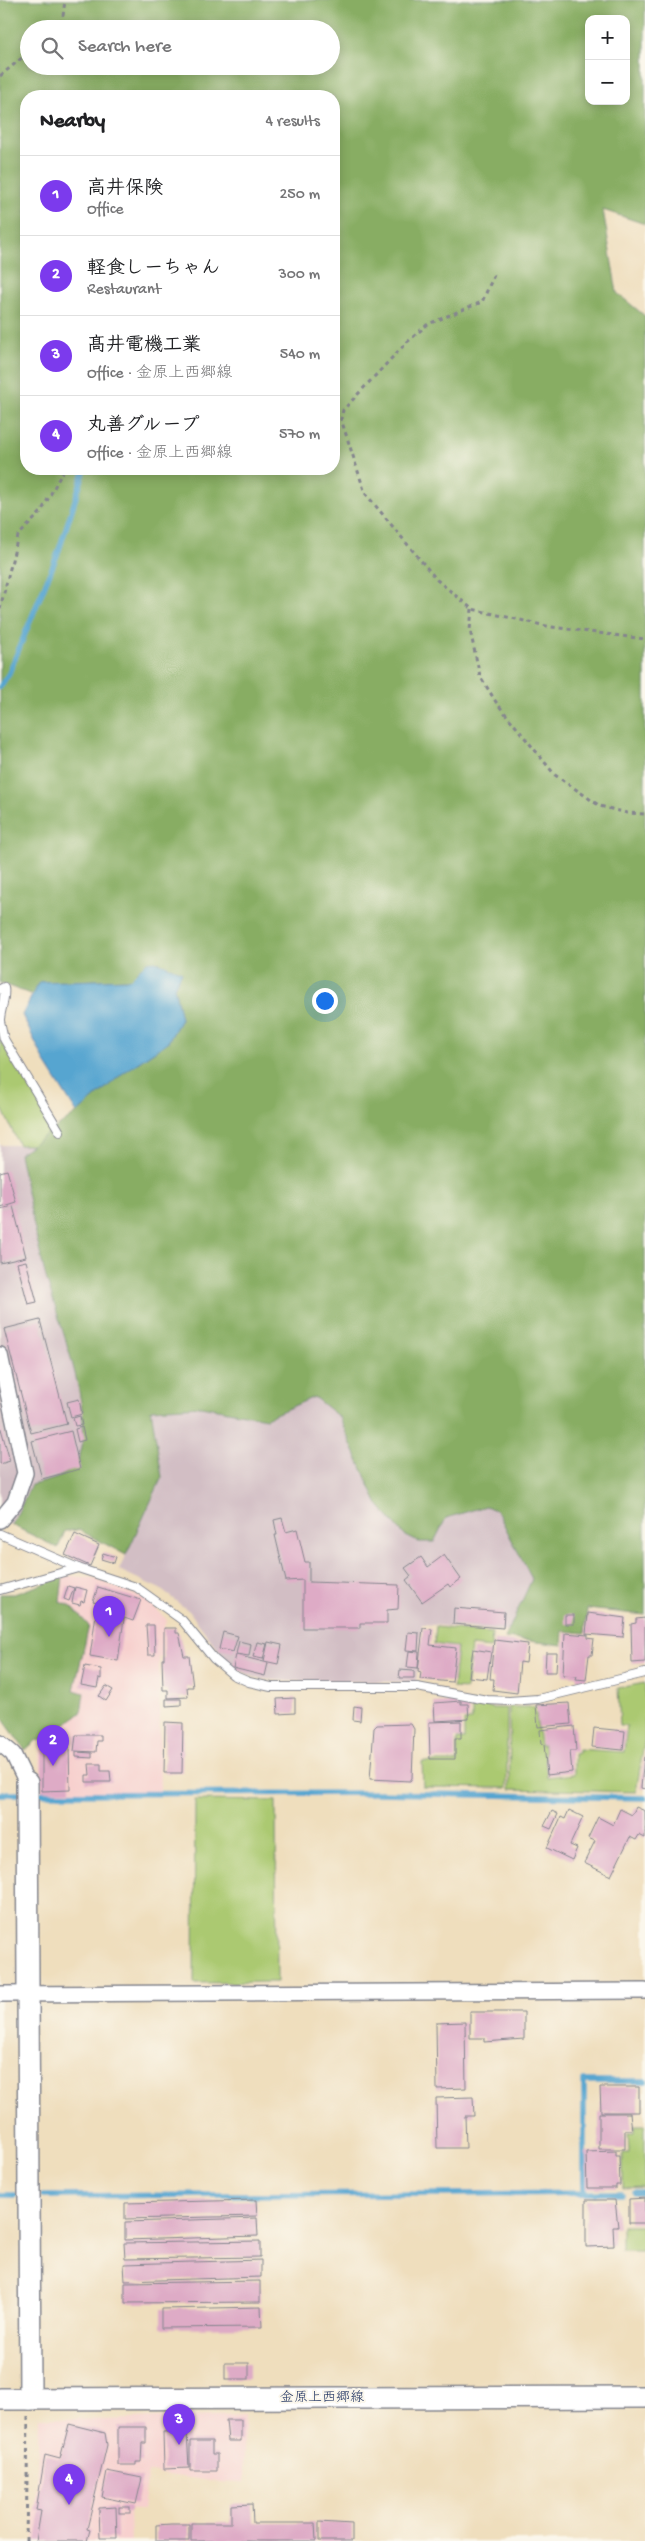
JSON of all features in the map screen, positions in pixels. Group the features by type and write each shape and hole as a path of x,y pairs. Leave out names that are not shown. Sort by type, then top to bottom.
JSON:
{"main road":[{"path":"27,1783 30,2399"},
{"name":"金原上西郷線","path":"0,2399 645,2397"}],"street":[{"path":"0,1355 25,1473 15,1502 0,1520"},
{"path":"0,1743 13,1754 27,1783"},
{"path":"0,1994 645,1991"}],"lane":[{"path":"0,989 4,987 5,994 1,1006 0,1020 4,1039 60,1132"},
{"path":"0,1534 78,1568 136,1587 182,1620 214,1659 232,1675 249,1682 271,1686 417,1687 487,1700 509,1701 538,1699 645,1673"},
{"path":"0,1590 78,1568"}],"path":[{"path":"62,20 65,0"},
{"path":"0,76 20,59"},
{"path":"494,275 482,302 428,324 405,344 343,410 341,419 365,493 437,580 472,609 551,627 645,639"},
{"path":"0,608 18,536 41,512 61,475"},
{"path":"472,609 470,630 480,676 496,702 555,776 600,806 627,813 645,814"},
{"path":"26,2541 27,2426 30,2399"}],"shaded area":[{"path":"0,1145 32,1145 19,1154 75,1373 85,1432 79,1460 59,1478 31,1485 12,1525 0,1519"},
{"path":"314,1396 339,1417 377,1503 446,1518 486,1506 497,1511 532,1579 508,1632 422,1624 416,1682 258,1679 231,1667 189,1611 160,1589 119,1570 162,1477 151,1409 201,1406 266,1418"},
{"path":"63,1575 93,1578 146,1599 167,1620 164,1625 163,1657 159,1658 160,1791 41,1792 40,1741 82,1713 84,1693 74,1691 89,1626 72,1607 60,1603"},
{"path":"244,2415 244,2483 217,2482 148,2472 143,2510 130,2510 131,2541 34,2541 39,2418 106,2420"}],"green space":[{"path":"0,0 645,0 645,224 603,210 617,293 645,316 645,1615 587,1609 585,1633 563,1631 562,1645 505,1638 532,1579 497,1511 486,1506 446,1518 434,1542 418,1542 404,1535 377,1503 339,1417 314,1397 266,1418 201,1406 151,1409 162,1477 126,1555 79,1530 65,1531 58,1548 12,1525 31,1485 59,1477 71,1470 76,1464 83,1438 83,1415 79,1390 43,1266 19,1154 77,1113 123,1073 168,1042 181,1019 174,987 182,972 147,962 130,979 39,982 33,995 0,983"},
{"path":"0,1040 55,1128 32,1145 19,1145 0,1104"},
{"path":"63,1577 60,1602 72,1607 89,1626 74,1690 84,1693 81,1713 40,1741 37,1740 25,1750 0,1715 0,1594 14,1594"},
{"path":"436,1627 492,1633 491,1648 471,1646 466,1689 453,1688 457,1647 434,1644"},
{"path":"645,1683 645,1738 636,1792 510,1789 509,1707 535,1707 540,1745 544,1745 547,1777 574,1774 574,1754 578,1753 578,1749 624,1752 627,1726 620,1726 618,1688"},
{"path":"472,1703 493,1708 507,1708 507,1788 423,1787 422,1762 457,1762 457,1739 464,1739 464,1721 472,1720"},
{"path":"195,1800 276,1801 277,1982 194,1983"},
{"path":"634,2126 645,2126 645,2187 623,2188 623,2153 629,2153 628,2133 634,2133"},
{"path":"622,2226 645,2226 645,2251 622,2251"}],"water":[{"path":"155,961 182,972 174,987 181,1019 168,1042 123,1073 77,1113 46,1064 22,1015 39,982 130,979 147,962"}],"building":[{"path":"7,1170 16,1202 0,1207 0,1172"},
{"path":"13,1206 26,1257 0,1263 0,1209"},
{"path":"26,1261 37,1302 28,1304 17,1263"},
{"path":"40,1320 67,1424 31,1433 4,1329"},
{"path":"79,1399 82,1414 71,1417 67,1402"},
{"path":"80,1416 82,1425 75,1426 73,1418"},
{"path":"0,1425 10,1461 0,1464"},
{"path":"82,1427 85,1440 78,1442 75,1429"},
{"path":"71,1431 80,1469 42,1479 32,1441"},
{"path":"282,1518 286,1532 297,1529 305,1562 309,1562 309,1582 399,1585 398,1609 387,1610 387,1623 360,1623 360,1628 303,1628 303,1580 286,1581 275,1535 277,1535 274,1520"},
{"path":"75,1534 99,1545 90,1566 65,1555"},
{"path":"103,1553 116,1557 114,1563 101,1559"},
{"path":"444,1555 461,1579 450,1587 448,1584 422,1602 406,1580 411,1576 405,1568 421,1557 428,1567"},
{"path":"68,1586 74,1588 69,1601 64,1599"},
{"path":"75,1587 87,1590 84,1602 81,1601 80,1605 72,1603"},
{"path":"98,1587 141,1600 133,1621 95,1608 97,1603 93,1602"},
{"path":"454,1608 504,1612 503,1628 453,1624"},
{"path":"588,1613 625,1618 623,1637 586,1634"},
{"path":"96,1614 124,1619 118,1661 90,1656"},
{"path":"565,1615 574,1615 574,1624 565,1624"},
{"path":"645,1618 645,1662 632,1663 631,1624 636,1623 636,1619"},
{"path":"146,1625 154,1625 155,1655 148,1655"},
{"path":"164,1628 176,1628 176,1633 179,1633 184,1656 189,1656 193,1687 187,1687 188,1697 168,1698 168,1690 163,1690"},
{"path":"423,1628 432,1629 430,1645 456,1648 452,1682 420,1679 421,1672 418,1671"},
{"path":"223,1632 238,1636 233,1652 219,1649"},
{"path":"408,1632 419,1633 418,1651 406,1650"},
{"path":"565,1633 588,1635 588,1638 594,1639 592,1655 589,1655 586,1680 576,1679 577,1676 563,1675"},
{"path":"494,1640 528,1644 526,1663 520,1662 517,1693 493,1690 494,1679 490,1679"},
{"path":"239,1641 251,1644 249,1656 236,1654"},
{"path":"257,1642 267,1644 263,1659 253,1657"},
{"path":"268,1642 282,1645 278,1664 264,1661"},
{"path":"473,1649 491,1652 487,1679 469,1677"},
{"path":"409,1651 419,1652 418,1668 407,1667"},
{"path":"546,1653 557,1653 556,1672 545,1672"},
{"path":"236,1655 268,1663 265,1676 233,1668"},
{"path":"85,1666 101,1669 101,1679 99,1678 97,1688 81,1685"},
{"path":"400,1670 414,1671 414,1678 399,1678"},
{"path":"106,1686 113,1690 106,1701 99,1696"},
{"path":"295,1698 295,1713 278,1714 277,1699"},
{"path":"166,1699 181,1699 181,1705 166,1706"},
{"path":"461,1701 461,1704 468,1704 469,1719 435,1721 434,1703"},
{"path":"569,1703 571,1724 538,1727 536,1705"},
{"path":"354,1706 361,1707 360,1721 353,1720"},
{"path":"461,1721 461,1738 455,1738 455,1759 430,1759 429,1722"},
{"path":"165,1722 183,1723 182,1773 164,1773"},
{"path":"411,1724 414,1729 412,1778 410,1781 370,1779 374,1728 377,1725"},
{"path":"574,1726 576,1751 570,1751 572,1772 547,1775 544,1744 541,1744 540,1730"},
{"path":"594,1728 625,1731 623,1750 592,1747"},
{"path":"76,1735 101,1735 101,1741 97,1741 96,1752 74,1751"},
{"path":"69,1747 70,1790 42,1791 42,1748"},
{"path":"76,1752 92,1753 92,1758 76,1757"},
{"path":"645,1757 645,1789 641,1788"},
{"path":"89,1764 101,1764 101,1771 110,1771 111,1782 86,1782 86,1775 90,1775"},
{"path":"636,1807 645,1811 645,1838 639,1835 636,1840 630,1837 611,1876 584,1863 595,1841 588,1838 598,1817 613,1825 620,1809 632,1815"},
{"path":"569,1810 583,1817 570,1845 577,1848 572,1860 547,1848 561,1817 565,1819"},
{"path":"552,1811 558,1814 551,1829 544,1826"},
{"path":"470,2012 524,2012 524,2039 484,2042 484,2038 470,2038"},
{"path":"465,2022 466,2088 437,2089 436,2023"},
{"path":"600,2087 639,2087 639,2112 601,2112"},
{"path":"473,2097 474,2116 465,2116 466,2148 437,2148 436,2098"},
{"path":"599,2113 630,2113 632,2130 625,2130 625,2149 599,2149"},
{"path":"616,2151 616,2155 619,2155 620,2185 616,2185 616,2188 587,2188 586,2152"},
{"path":"645,2198 645,2223 629,2223 629,2199"},
{"path":"256,2200 257,2216 125,2219 125,2203"},
{"path":"586,2200 615,2200 618,2227 613,2227 614,2246 586,2247"},
{"path":"257,2218 258,2236 125,2240 125,2222"},
{"path":"260,2241 260,2257 125,2259 124,2243"},
{"path":"261,2260 261,2277 125,2281 124,2264"},
{"path":"260,2281 260,2302 125,2303 125,2283"},
{"path":"261,2307 262,2327 161,2328 161,2309"},
{"path":"225,2363 249,2363 249,2379 225,2379"},
{"path":"226,2420 241,2420 241,2441 228,2441"},
{"path":"69,2424 105,2433 107,2445 87,2529 90,2530 87,2541 36,2541 41,2511 36,2510 45,2455 60,2459"},
{"path":"118,2427 146,2427 146,2443 142,2443 141,2462 136,2462 136,2465 118,2465"},
{"path":"187,2431 189,2468 164,2469 163,2432"},
{"path":"190,2441 212,2441 212,2454 217,2454 217,2471 190,2471"},
{"path":"107,2471 142,2478 136,2504 102,2497"},
{"path":"252,2504 253,2523 315,2523 316,2541 191,2541 191,2523 231,2523 231,2505"},
{"path":"116,2507 117,2538 100,2538 99,2508"},
{"path":"119,2507 130,2507 130,2513 119,2513"},
{"path":"319,2522 352,2524 352,2541 319,2541"},
{"path":"189,2524 189,2541 156,2541 156,2525"}],"waterway":[{"path":"0,687 9,673 58,553 83,475"},
{"path":"32,1794 378,1793 645,1798"},
{"path":"0,1794 23,1794"},
{"path":"584,2189 584,2081 645,2081"},
{"path":"634,2192 645,2192"},
{"path":"43,2196 622,2193"},
{"path":"0,2195 15,2195"}],"place":[{"name":"高井保険","path":"109,1637"},
{"name":"軽食しーちゃん","path":"53,1766"},
{"name":"髙井電機工業","path":"179,2445"},
{"name":"丸善グループ","path":"69,2505"}]}
